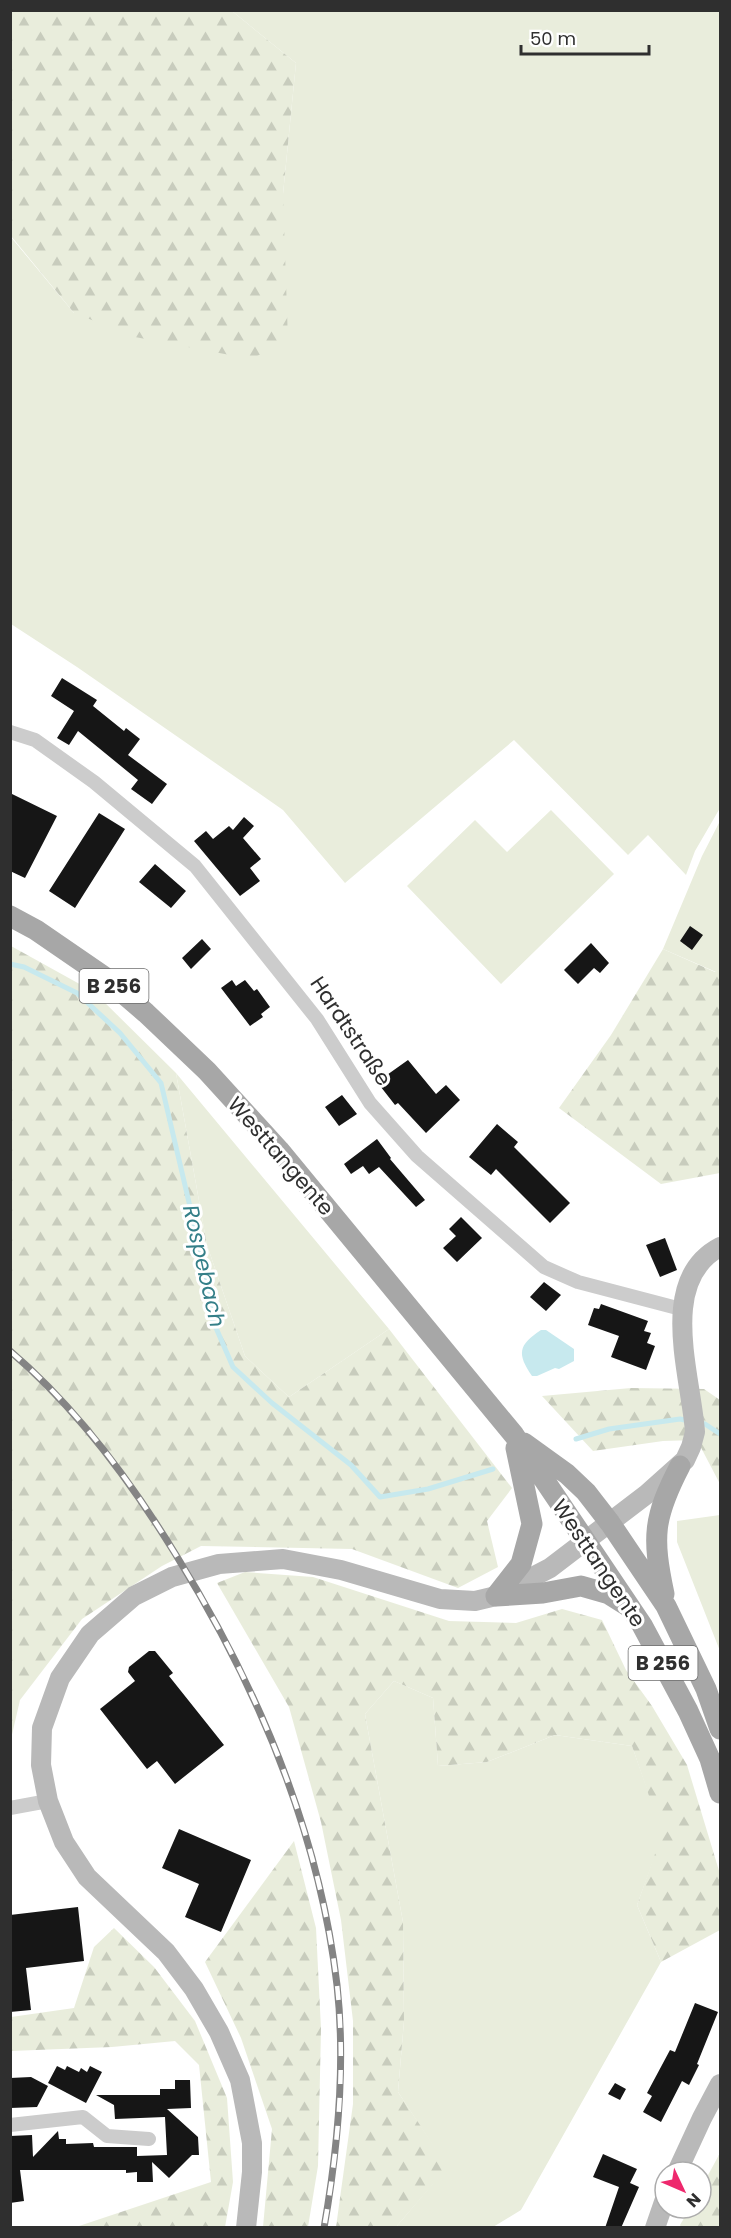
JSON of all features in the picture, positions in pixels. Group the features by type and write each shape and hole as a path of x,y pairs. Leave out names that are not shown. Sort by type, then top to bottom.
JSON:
{"main road":[{"name":"Westtangente","path":"10,916 36,930 103,976 207,1071 287,1159 514,1435 633,1609 688,1711 710,1759 720,1793"},
{"name":"Westtangente","path":"514,1435 567,1474 586,1492 610,1522 666,1606 706,1689 720,1729"},
{"name":"B 256","path":"496,1596 521,1564 532,1524 514,1435"},
{"name":"B 256","path":"666,1606 657,1562 656,1532 663,1499 680,1466"},
{"path":"496,1596 543,1593 581,1587 609,1594 633,1609"}],"street":[{"name":"Hardtstraße","path":"10,732 34,740 94,782 195,866 317,1019 378,1112 417,1156 544,1268 578,1282 681,1309"},
{"path":"246,2228 252,2172 252,2143 240,2080 219,2032 194,1989 166,1952 87,1877 64,1842 48,1801 41,1765 42,1728 60,1678 90,1634 134,1596 172,1577 219,1564 283,1559 341,1570 440,1599 475,1601 496,1596 550,1568 680,1466 691,1447 695,1432 682,1334 681,1309 687,1284 697,1267 720,1247"},
{"path":"10,1808 48,1801"},
{"path":"683,2160 720,2084"},
{"path":"10,2125 83,2117 107,2136 149,2139"}],"green space":[{"path":"10,11 232,11 296,63 283,194 288,341 251,359 135,337 74,313 11,236"},
{"path":"232,11 720,11 720,808 695,851 686,875 648,835 628,855 514,740 345,883 283,810 11,624 10,236 74,313 283,194 296,63"},
{"path":"551,810 614,874 501,984 407,886 475,820 507,852"},
{"path":"720,821 720,969 716,972 663,949 702,856"},
{"path":"11,946 94,992 176,1073 207,1245 245,1356 289,1397 389,1329 512,1488 487,1521 498,1567 458,1588 352,1549 201,1546 162,1566 82,1619 20,1700 11,1739"},
{"path":"663,949 715,972 720,969 720,1173 661,1184 559,1108 611,1035"},
{"path":"176,1073 389,1329 289,1397 245,1356 207,1245"},
{"path":"631,1388 704,1389 720,1400 720,1484 697,1440 663,1441 593,1451 542,1396"},
{"path":"720,1515 720,1651 677,1542 677,1521"},
{"path":"245,1572 313,1577 449,1621 516,1623 562,1609 602,1620 626,1670 652,1706 687,1765 720,1874 720,1930 661,1962 637,1905 662,1834 632,1746 555,1735 487,1762 438,1766 433,1698 394,1681 365,1714 403,1922 404,2021 398,2092 448,2167 396,2227 336,2227 353,2104 353,2021 341,1920 321,1822 289,1707 217,1583"},
{"path":"394,1681 433,1698 438,1766 487,1762 555,1735 632,1746 663,1834 637,1905 661,1962 521,2210 493,2227 396,2227 447,2167 398,2092 404,2021 403,1922 365,1714"},
{"path":"294,1841 316,1928 321,2029 318,2166 308,2227 263,2227 272,2129 241,2038 205,1962"},
{"path":"114,1928 154,1967 195,2021 227,2098 233,2182 225,2227 76,2227 211,2182 199,2065 175,2041 112,2047 11,2051 11,2017 74,2008 94,1947"},
{"path":"720,2153 720,2227 681,2227 683,2220 713,2220 713,2166"}],"water":[{"path":"541,1330 546,1330 574,1349 574,1361 559,1369 555,1368 532,1376 524,1362 522,1350 528,1340"}],"building":[{"path":"62,678 97,700 93,706 124,731 126,728 140,739 128,755 167,784 152,804 131,789 138,780 78,731 69,745 57,738 74,711 51,696"},
{"path":"10,793 57,816 25,878 10,871"},
{"path":"99,813 125,829 75,908 49,891"},
{"path":"244,817 254,826 243,838 261,859 250,868 260,881 240,896 194,841 206,831 213,839 229,826 233,830"},
{"path":"155,864 186,891 171,908 139,882"},
{"path":"690,926 703,935 692,950 680,941"},
{"path":"202,939 211,949 191,969 182,958"},
{"path":"591,943 609,963 600,973 594,968 578,984 564,970"},
{"path":"232,980 236,986 245,980 254,991 257,989 270,1007 261,1014 263,1017 250,1026 221,988"},
{"path":"408,1060 436,1094 446,1085 460,1100 426,1133 398,1103 395,1105 377,1082"},
{"path":"342,1095 357,1114 339,1126 325,1107"},
{"path":"497,1124 518,1142 514,1147 570,1203 550,1223 496,1169 491,1175 469,1157"},
{"path":"377,1139 390,1159 425,1200 416,1207 379,1167 369,1174 363,1166 351,1174 344,1164"},
{"path":"461,1217 482,1238 457,1262 443,1248 456,1236 449,1229"},
{"path":"665,1238 677,1270 660,1277 646,1245"},
{"path":"544,1282 561,1295 546,1311 530,1297"},
{"path":"601,1304 648,1321 644,1331 651,1333 647,1343 655,1346 646,1370 611,1357 619,1336 588,1325 594,1308 599,1309"},
{"path":"149,1651 155,1651 173,1673 169,1676 224,1745 175,1784 157,1761 147,1769 100,1709 135,1681 128,1672 129,1667"},
{"path":"179,1829 251,1860 221,1932 185,1917 199,1884 162,1868"},
{"path":"78,1907 84,1961 26,1968 31,2010 10,2012 10,1915"},
{"path":"695,2003 718,2012 697,2064 699,2065 689,2085 682,2081 661,2122 643,2112 652,2096 647,2093 670,2050 675,2052"},
{"path":"57,2066 65,2070 67,2066 79,2072 81,2068 87,2072 90,2066 102,2072 86,2103 48,2083"},
{"path":"31,2077 48,2086 37,2107 10,2108 10,2078"},
{"path":"175,2080 190,2080 191,2108 167,2109 198,2137 199,2155 192,2155 169,2178 152,2162 153,2182 137,2182 137,2172 126,2173 126,2170 20,2170 24,2201 10,2203 10,2136 32,2135 33,2157 58,2131 59,2139 66,2139 66,2144 93,2143 94,2147 137,2147 137,2156 167,2155 165,2117 115,2119 114,2105 96,2095 160,2095 160,2089 175,2089"},
{"path":"615,2083 626,2089 620,2100 608,2094"},
{"path":"603,2154 637,2169 630,2183 639,2187 621,2228 605,2228 619,2187 593,2177"}],"waterway":[{"name":"Rospebach","path":"10,964 24,967 77,993 120,1033 161,1083 203,1262 213,1321 233,1367 272,1403 351,1465 380,1497 428,1489 493,1469"},
{"name":"Rospebach","path":"576,1439 609,1429 680,1419 689,1421"},
{"name":"Rospebach","path":"698,1423 705,1424 720,1434"}],"railway":[{"path":"10,1351 58,1396 101,1446 176,1555 233,1656 258,1708 300,1816 316,1871 328,1928 340,2015 341,2076 337,2137 324,2228"}]}
